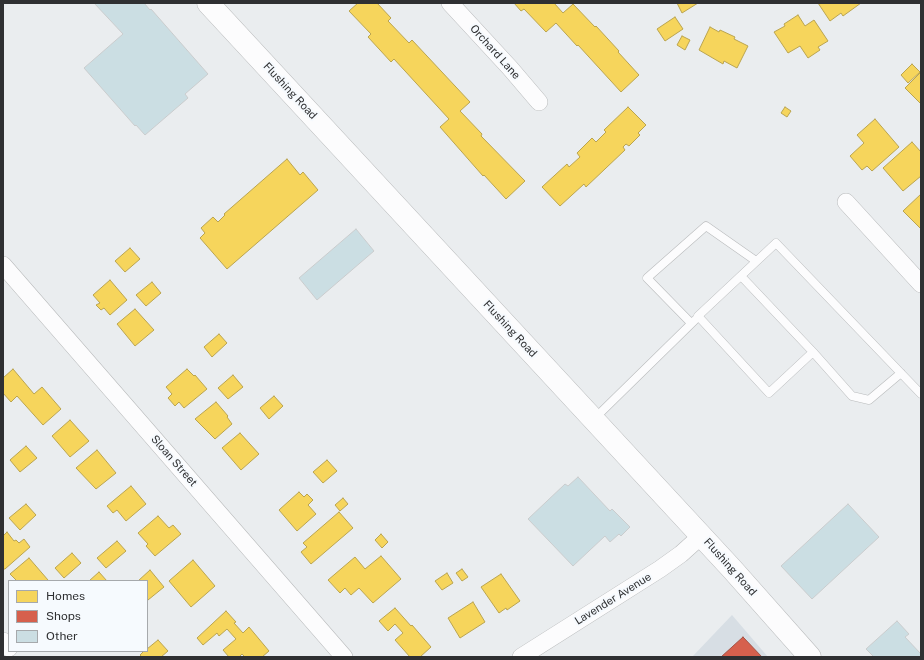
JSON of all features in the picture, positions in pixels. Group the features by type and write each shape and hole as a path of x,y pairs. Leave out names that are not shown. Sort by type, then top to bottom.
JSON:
{"main road":[{"name":"Flushing Road","path":"208,3 702,536 810,657"}],"street":[{"name":"Orchard Lane","path":"450,3 539,102"},
{"path":"846,202 921,284"},
{"name":"Sloan Street","path":"3,265 344,657"},
{"name":"Lavender Avenue","path":"521,657 660,569 702,536"}],"lane":[{"path":"692,323 647,278 706,226 756,261"},
{"path":"594,420 698,316 776,243 921,394"},
{"path":"741,276 813,352 852,396 868,400 901,373"},
{"path":"698,316 769,393 813,352"}],"shaded area":[{"path":"732,615 768,657 692,657"}],"building: Homes":[{"path":"358,3 377,3 391,18 388,21 409,43 412,40 470,102 460,111 482,134 481,136 525,181 506,199 484,175 483,176 440,127 449,119 394,59 391,62 368,37 371,34 349,11"},
{"path":"514,3 554,3 563,13 573,4 595,27 596,26 639,75 621,92 556,23 546,32 524,9 521,11"},
{"path":"677,3 698,3 682,13"},
{"path":"818,3 861,3 843,16 841,13 830,21"},
{"path":"798,15 805,26 814,20 828,41 818,47 820,50 808,58 800,46 788,53 774,32 785,26 784,24"},
{"path":"675,17 683,29 665,41 657,29"},
{"path":"710,27 719,32 720,30 735,37 734,39 748,46 737,68 724,61 723,64 699,50"},
{"path":"682,36 690,40 685,50 677,45"},
{"path":"912,64 920,72 908,83 901,75"},
{"path":"921,72 921,104 905,88"},
{"path":"628,107 646,125 638,133 640,135 629,146 626,144 623,147 625,150 586,187 584,184 560,206 542,187 567,164 569,167 580,157 577,153 592,138 596,142 606,132 604,130"},
{"path":"785,107 791,111 787,117 781,113"},
{"path":"875,119 899,147 872,171 867,166 862,170 850,156 864,143 857,135"},
{"path":"912,142 921,152 921,176 903,191 883,168"},
{"path":"287,159 300,175 303,172 318,190 227,269 200,238 205,233 201,228 213,217 218,222 225,215 224,214"},
{"path":"921,194 921,229 903,211"},
{"path":"130,248 140,259 125,272 115,261"},
{"path":"110,280 127,300 110,315 104,308 101,310 96,305 100,303 93,295"},
{"path":"152,282 161,293 146,306 136,295"},
{"path":"135,309 154,330 135,346 117,324"},
{"path":"219,334 227,343 212,357 204,347"},
{"path":"13,369 34,394 42,387 61,409 43,425 17,396 11,402 3,393 3,378"},
{"path":"187,369 194,376 195,375 207,389 184,408 179,402 175,406 168,398 172,394 166,387"},
{"path":"233,375 243,387 228,399 218,388"},
{"path":"274,396 283,406 269,419 260,408"},
{"path":"216,402 228,416 227,417 232,424 215,439 195,419"},
{"path":"70,420 89,441 70,457 52,436"},
{"path":"240,433 259,454 241,470 222,448"},
{"path":"26,446 37,458 20,472 10,460"},
{"path":"97,450 116,473 96,489 76,468"},
{"path":"327,460 337,471 323,483 313,472"},
{"path":"131,486 146,504 126,521 117,510 113,513 107,506"},
{"path":"299,492 304,497 307,494 313,500 308,505 316,514 297,531 279,510"},
{"path":"343,498 348,504 340,511 335,505"},
{"path":"26,504 36,515 20,530 9,518"},
{"path":"339,512 353,528 311,564 301,552 307,547 303,543"},
{"path":"158,516 169,528 173,525 181,534 155,556 146,546 148,544 138,533"},
{"path":"7,532 14,541 16,540 19,543 24,539 30,547 5,569 3,569 3,536"},
{"path":"381,534 388,542 382,548 375,540"},
{"path":"117,541 126,551 106,568 97,558"},
{"path":"72,553 81,563 64,578 55,568"},
{"path":"381,556 401,579 373,603 359,588 351,595 345,588 340,593 328,580 355,557 365,569"},
{"path":"29,558 48,580 16,580 10,574"},
{"path":"193,560 215,586 191,607 169,581"},
{"path":"462,569 468,577 462,581 456,573"},
{"path":"150,570 164,587 148,600 148,580 139,580"},
{"path":"99,572 106,580 90,580"},
{"path":"447,573 453,583 442,590 435,581"},
{"path":"501,574 520,601 507,610 506,608 499,613 481,587"},
{"path":"473,602 485,622 460,638 448,618"},
{"path":"395,608 431,647 420,657 410,657 395,640 403,633 395,624 388,631 379,621"},
{"path":"226,611 243,633 249,627 269,651 262,657 245,657 242,654 239,657 229,657 223,650 236,639 227,629 219,636 217,633 203,645 197,638"},
{"path":"158,640 168,651 161,657 142,657 140,655 143,652 148,652 148,648"}],"building: Shops":[{"path":"743,637 762,657 721,657"}],"building: Other":[{"path":"94,3 144,3 208,74 185,94 188,98 145,135 136,125 135,126 84,68 123,34"},
{"path":"356,229 374,251 317,300 299,278"},
{"path":"578,477 610,511 612,509 630,527 621,536 619,534 610,542 605,536 573,566 528,519 565,484 568,486"},
{"path":"848,504 879,537 812,599 781,566"},
{"path":"897,621 909,634 905,637 921,654 921,657 874,657 866,649"}]}
